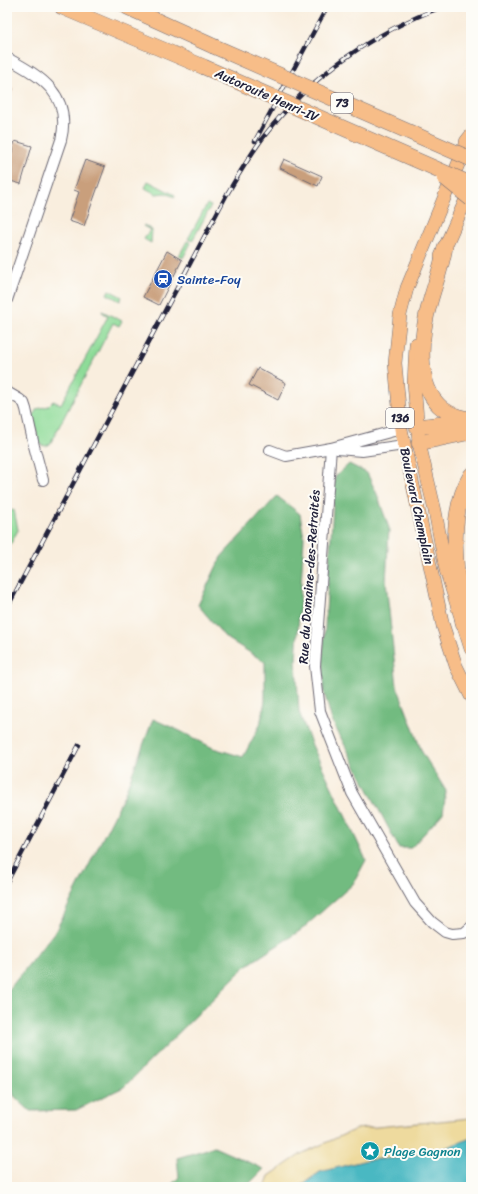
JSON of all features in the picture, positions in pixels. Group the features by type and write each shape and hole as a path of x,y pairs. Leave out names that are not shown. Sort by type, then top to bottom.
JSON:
{"highway":[{"name":"Autoroute Henri-IV","path":"62,7 204,67 471,184"},
{"name":"Autoroute Henri-IV","path":"127,7 471,159"},
{"path":"433,168 471,199"},
{"path":"445,246 424,327 422,351 423,369 426,386 436,403 442,409 459,417 471,420"},
{"path":"417,427 471,420"},
{"path":"412,444 471,432"},
{"path":"463,624 455,557 459,509 463,492 471,475"}],"main road":[{"name":"Boulevard Champlain","path":"470,137 407,288 400,315 395,363 401,429 412,444 435,511 446,570 471,649"},
{"name":"Boulevard Champlain","path":"471,188 445,246 422,307 417,337 414,383 417,427 412,444 443,626 456,666 471,696"},
{"path":"401,429 417,427"}],"street":[{"path":"7,58 32,72 51,89 62,110 64,124 7,300"},
{"path":"7,392 24,403 43,480"},
{"path":"270,450 286,456 331,448 401,429"},
{"path":"331,448 362,451 412,444"},
{"name":"Rue du Domaine-des-Retraités","path":"331,448 315,666 320,711 352,793 415,903 432,922 445,932 452,934 464,933 471,927"}],"green space":[{"path":"148,181 175,195 175,197 165,193 156,194 145,188"},
{"path":"207,204 211,206 192,241 188,239"},
{"path":"144,225 152,230 151,243 144,239 150,230 143,226"},
{"path":"187,241 191,243 183,258 179,256"},
{"path":"109,290 122,297 120,301 107,294"},
{"path":"102,311 122,321 119,326 113,323 50,444 46,446 41,445 38,440 33,415 37,409 48,406 53,401 61,404 108,316"},
{"path":"349,464 367,473 377,494 389,528 386,582 397,686 422,752 446,791 443,813 411,848 399,848 332,721 324,692 323,656 335,477"},
{"path":"277,496 300,514 304,538 296,661 299,712 311,743 366,860 353,884 301,930 246,966 124,1087 76,1110 30,1111 14,1096 7,1067 7,992 56,930 123,798 153,719 213,748 243,757 260,725 265,701 265,662 225,637 198,605 221,557"},
{"path":"14,510 18,530 7,551 7,511"},
{"path":"214,1147 264,1169 246,1187 169,1187 179,1177 177,1158"}],"sand":[{"name":"Plage Gagnon","path":"471,1118 471,1138 445,1148 399,1158 367,1160 320,1172 298,1187 265,1187 269,1176 301,1154 356,1129"}],"water":[{"path":"471,1138 471,1187 300,1187 320,1172 367,1160 399,1158 445,1148"}],"building":[{"path":"7,86 13,89 7,103"},
{"path":"15,141 32,146 21,184 7,180 7,170"},
{"path":"284,159 322,176 318,186 280,168"},
{"path":"85,160 105,167 84,226 69,221 79,192 74,190"},
{"path":"167,251 182,260 159,305 143,297"},
{"path":"258,368 286,383 278,400 249,385"}],"railway":[{"path":"255,141 327,7"},
{"path":"7,608 227,194 265,135 302,94 344,59 392,29 416,17 442,7"},
{"path":"7,882 79,745"}],"place":[{"name":"Sainte-Foy","path":"163,279"},
{"name":"Plage Gagnon","path":"370,1151"}]}
